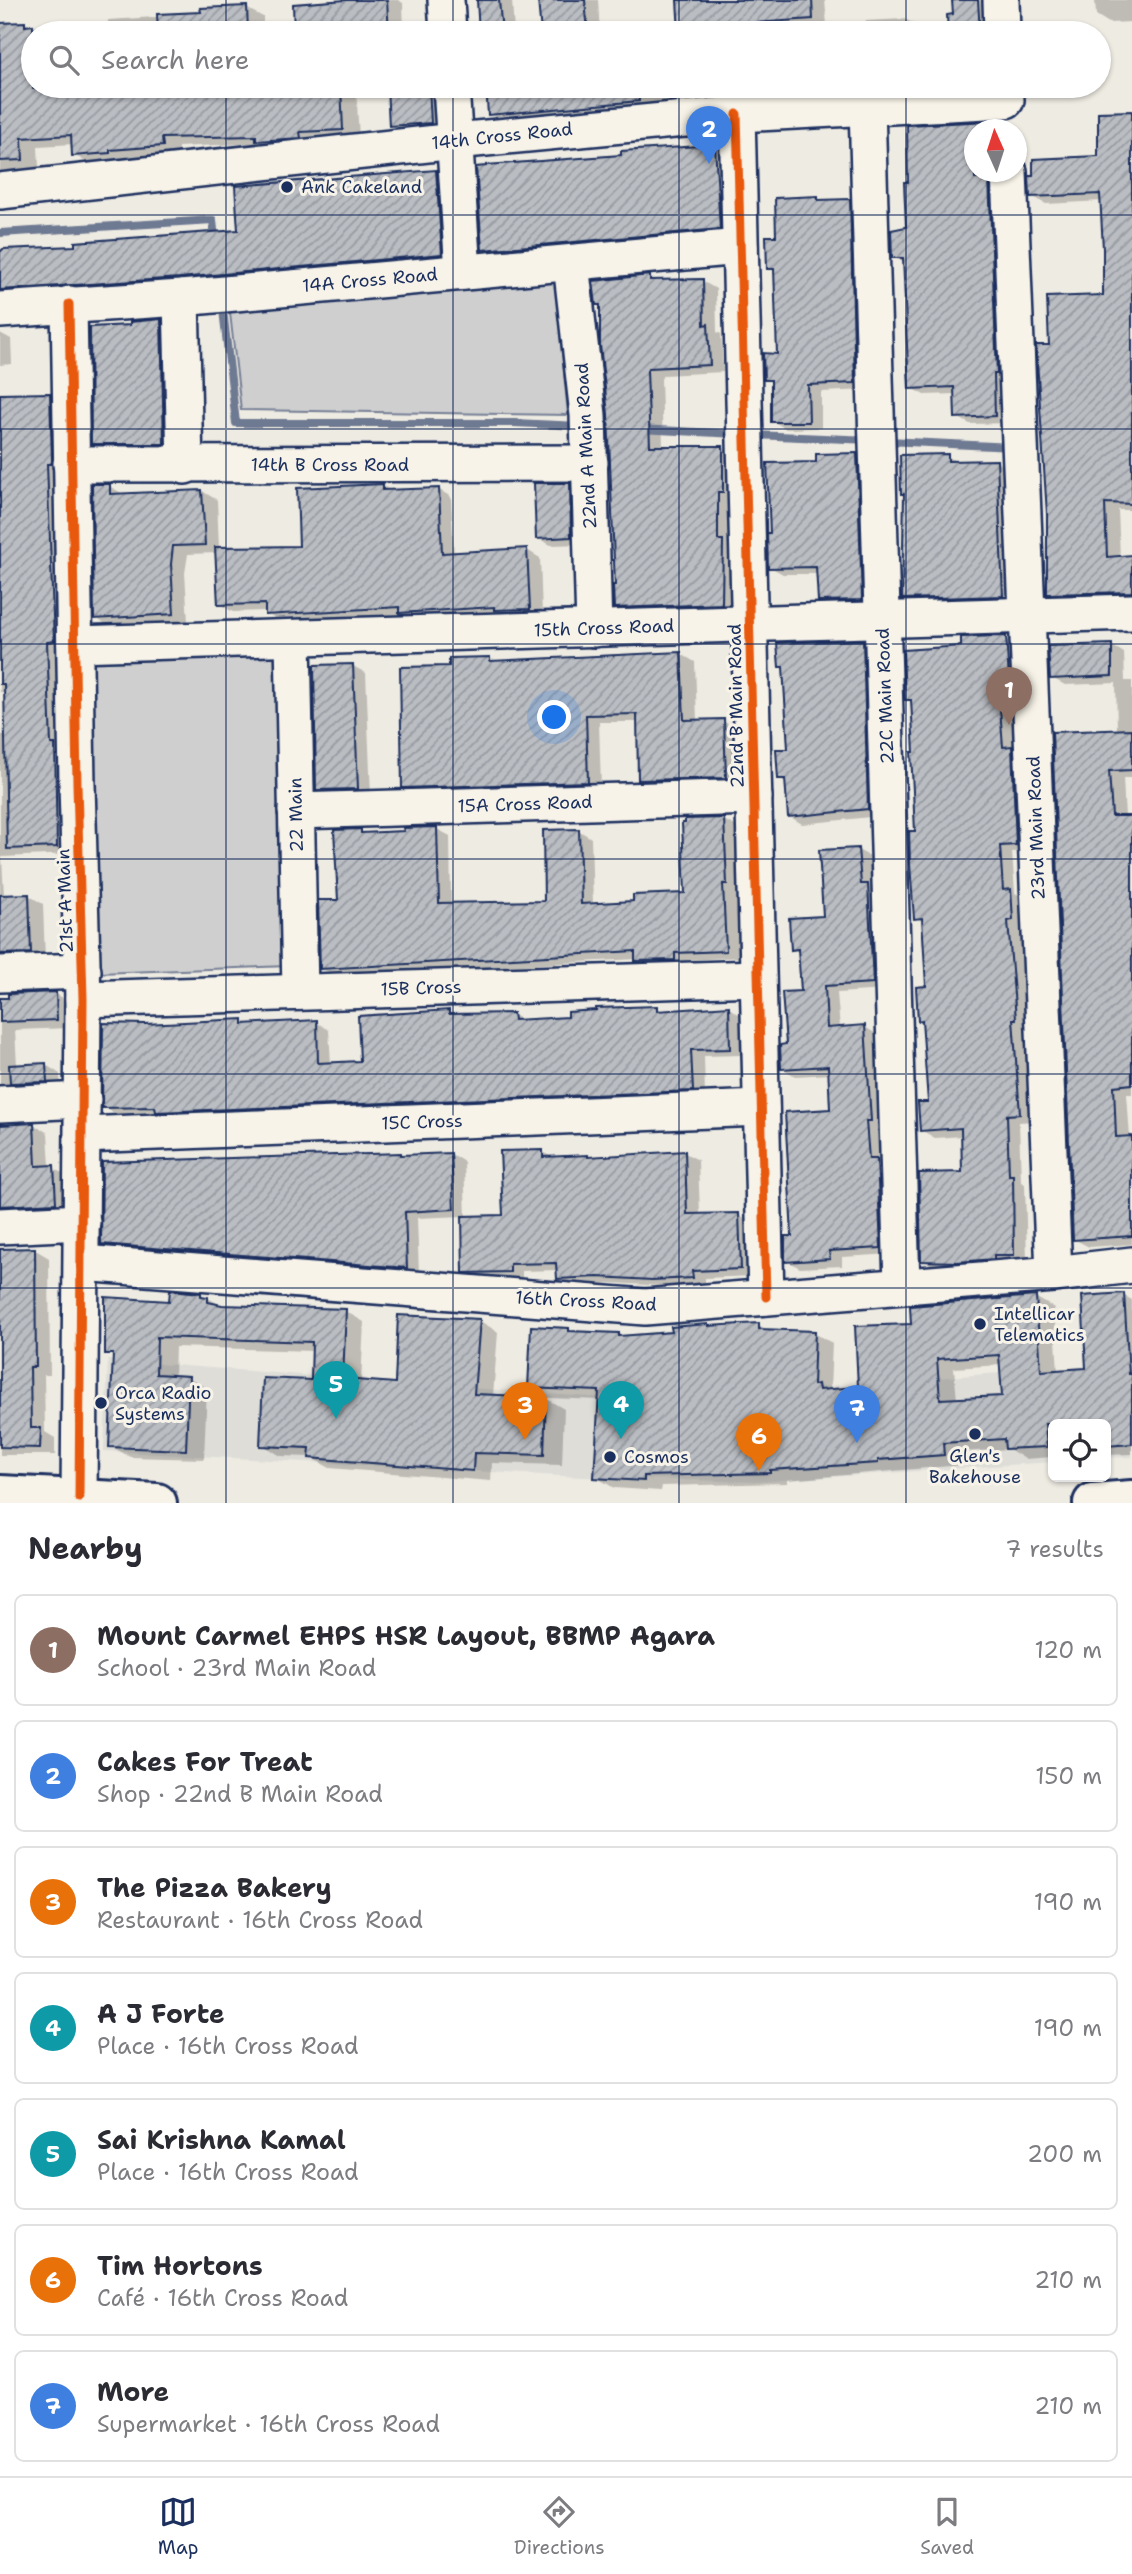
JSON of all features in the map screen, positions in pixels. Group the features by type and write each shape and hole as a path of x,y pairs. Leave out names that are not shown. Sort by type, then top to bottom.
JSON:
{"main road":[{"path":"0,1495 157,1503"},
{"path":"1093,1503 1132,1500"}],"street":[{"path":"446,0 447,21"},
{"path":"1001,0 1002,21"},
{"path":"452,98 463,272"},
{"name":"14th Cross Road","path":"0,191 455,141 737,114 867,107 1006,105"},
{"name":"22C Main Road","path":"867,107 902,1285"},
{"name":"22nd B Main Road","path":"737,114 766,1297"},
{"name":"23rd Main Road","path":"1009,182 1054,1274"},
{"name":"14A Cross Road","path":"0,310 181,298 740,247"},
{"name":"22nd A Main Road","path":"571,263 588,415 594,629"},
{"path":"181,298 186,466"},
{"name":"21st A Main","path":"69,304 83,985 79,1498"},
{"name":"14th B Cross Road","path":"71,464 186,466 590,463"},
{"name":"15th Cross Road","path":"75,644 1132,612"},
{"name":"22 Main","path":"293,638 300,992"},
{"name":"15A Cross Road","path":"296,811 754,797"},
{"path":"0,974 83,985"},
{"name":"15B Cross","path":"83,985 300,992 758,978"},
{"path":"0,1104 83,1100"},
{"name":"15C Cross","path":"83,1135 761,1108"},
{"path":"0,1226 82,1222"},
{"name":"16th Cross Road","path":"82,1263 645,1307 1054,1274 1132,1265"}],"shaded area":[{"path":"555,277 568,415 241,410 229,304"},
{"path":"276,648 289,966 99,973 87,655"},
{"path":"108,1360 588,1397 658,1399 1132,1363 1132,1457 1111,1458 1111,1419 1048,1419 1048,1462 756,1482 580,1477 104,1451"}],"building":[{"path":"387,0 388,21 294,21 293,4"},
{"path":"477,0 499,0 501,21 478,21"},
{"path":"538,0 585,0 587,21 540,21"},
{"path":"677,0 812,0 813,19 678,21"},
{"path":"952,0 978,0 979,21 947,21 947,15 953,14"},
{"path":"247,6 248,21 157,21 157,14 201,12 200,8"},
{"path":"21,22 21,98 342,98 343,130 300,132 301,138 256,141 256,136 162,138 163,146 72,156 71,135 22,138 23,160 0,161 0,23"},
{"path":"388,98 430,98 431,123 389,126"},
{"path":"487,98 639,98 639,101 488,115"},
{"path":"1132,111 1132,504 1105,503 1107,557 1132,555 1132,592 1047,594 1047,514 1036,345 1049,345 1047,297 1103,295 1103,249 1100,194 1030,197 1029,176 1033,176 1033,159 1098,156 1098,112"},
{"path":"964,122 964,182 989,182 997,374 994,374 995,416 955,418 954,387 909,389 903,258 892,258 891,230 906,227 904,182 908,182 907,125"},
{"path":"715,145 720,229 482,250 476,167 621,155 621,151"},
{"path":"436,170 442,254 179,278 0,290 0,252 3,249 75,246 75,242 238,230 235,186"},
{"path":"818,196 818,200 850,199 855,383 808,385 809,422 771,422 771,380 764,380 763,353 777,354 774,269 767,269 766,236 776,236 775,198"},
{"path":"650,275 650,280 703,279 704,325 708,324 710,365 649,368 650,446 723,446 723,492 718,492 718,540 723,540 722,604 614,608 608,414 600,345 600,305 596,305 593,281"},
{"path":"161,319 164,444 91,444 90,327 130,325 130,322"},
{"path":"50,393 52,461 47,464 54,641 47,642 51,744 55,744 57,847 7,849 4,684 0,684 0,394"},
{"path":"857,453 862,600 818,601 816,567 768,568 767,533 770,533 767,463 816,462 816,454"},
{"path":"948,454 948,461 997,460 1003,596 902,599 904,494 901,494 900,455"},
{"path":"534,483 570,483 571,537 536,539"},
{"path":"92,484 110,484 110,494 202,490 205,545 173,546 171,564 174,614 94,619"},
{"path":"383,484 383,490 439,488 442,553 527,548 530,609 494,610 494,607 399,613 399,607 265,615 265,604 218,605 215,547 299,546 297,488"},
{"path":"1006,636 1011,707 1000,708 1003,747 1012,746 1016,845 1000,846 1003,890 1011,889 1013,920 1008,921 1020,1114 1007,1115 1009,1175 1013,1175 1014,1255 994,1255 994,1259 957,1262 921,1261 919,1173 962,1172 961,1128 920,1131 918,1102 928,1102 922,1020 918,1021 916,987 926,986 922,918 914,919 910,864 909,831 915,831 911,752 914,752 911,700 905,700 903,650 961,646 961,637"},
{"path":"863,640 868,809 788,817 785,779 778,779 776,749 788,749 783,667 779,667 777,643"},
{"path":"1112,644 1112,676 1050,679 1048,646"},
{"path":"681,652 684,720 724,719 726,778 638,780 637,714 586,715 588,782 402,788 400,667 449,666 449,658 490,657 490,661"},
{"path":"353,664 358,789 316,790 314,665"},
{"path":"1132,729 1132,770 1109,771 1112,816 1132,816 1132,1084 1114,1086 1116,1137 1132,1136 1132,1236 1073,1240 1052,732"},
{"path":"724,818 726,951 675,953 675,960 635,961 635,951 320,969 318,900 338,900 334,830 361,829 361,833 437,827 439,903 544,901 543,830 579,829 581,904 633,901 633,895 685,893 682,823 685,823 685,819"},
{"path":"858,848 861,884 868,884 873,983 825,986 827,1028 865,1025 871,1121 866,1121 869,1159 877,1159 881,1248 829,1251 830,1259 785,1262 785,1236 792,1236 785,1112 830,1109 828,1066 781,1069 780,1045 786,1044 782,992 801,991 798,949 791,950 789,918 823,916 819,850"},
{"path":"29,894 31,953 0,954 0,895"},
{"path":"56,992 57,1020 0,1022 0,998 8,998 8,994"},
{"path":"657,1006 657,1011 729,1006 730,1049 691,1050 693,1091 156,1112 155,1107 102,1108 103,1023 145,1024 243,1019 243,1024 317,1020 318,1063 360,1061 358,1016 449,1010 449,1014 513,1013 514,1020 568,1017 568,1012 596,1008"},
{"path":"46,1063 47,1082 10,1083 9,1065"},
{"path":"34,1123 36,1166 54,1165 56,1203 0,1206 0,1125"},
{"path":"543,1150 543,1157 685,1151 687,1214 739,1213 741,1269 692,1271 693,1278 652,1280 598,1277 557,1279 556,1263 510,1264 510,1272 463,1273 462,1216 503,1215 500,1151"},
{"path":"451,1153 454,1209 405,1212 407,1268 101,1244 102,1162"},
{"path":"35,1248 36,1367 30,1367 31,1428 41,1428 40,1448 0,1447 0,1249"},
{"path":"170,1290 201,1293 201,1296 208,1297 208,1302 222,1305 346,1309 343,1379 395,1383 398,1315 480,1319 474,1394 546,1397 544,1455 474,1453 473,1471 309,1458 310,1448 260,1446 263,1378 311,1380 312,1342 157,1337 156,1374 189,1376 186,1450 109,1447 113,1354 105,1354 105,1297 169,1301"},
{"path":"1124,1293 1129,1374 1132,1374 1132,1444 1111,1446 1111,1419 1048,1419 1048,1424 1045,1424 1047,1447 1005,1449 1004,1439 943,1443 944,1455 878,1460 878,1463 770,1470 770,1473 644,1476 644,1481 594,1478 599,1391 528,1388 531,1326 619,1333 619,1336 672,1332 671,1327 708,1324 759,1323 759,1329 815,1331 813,1385 818,1384 819,1390 858,1387 855,1326 911,1324 910,1306 1036,1296 1041,1371 1086,1368 1082,1296","holes":["999,1355 1002,1396 940,1399 937,1359"]}],"waterway":[{"path":"0,233 213,220 215,240"},
{"path":"222,301 236,423 514,423 580,426"},
{"path":"639,429 737,434"},
{"path":"754,435 870,440"},
{"path":"887,441 1014,447"}],"cycle path":[{"path":"737,114 766,1297"},
{"path":"69,304 83,999 79,1498"}],"place":[{"name":"Cakes For Treat","path":"709,164"},
{"name":"Ank Cakeland","path":"287,187"},
{"name":"Mount Carmel EHPS HSR Layout, BBMP Agara","path":"1009,725"},
{"name":"Intellicar Telematics","path":"980,1324"},
{"name":"Orca Radio Systems","path":"101,1403"},
{"name":"Sai Krishna Kamal","path":"336,1419"},
{"name":"Glen's Bakehouse","path":"975,1434"},
{"name":"A J Forte","path":"621,1439"},
{"name":"The Pizza Bakery","path":"525,1440"},
{"name":"More","path":"857,1443"},
{"name":"Cosmos","path":"610,1457"},
{"name":"Tim Hortons","path":"759,1471"}]}
